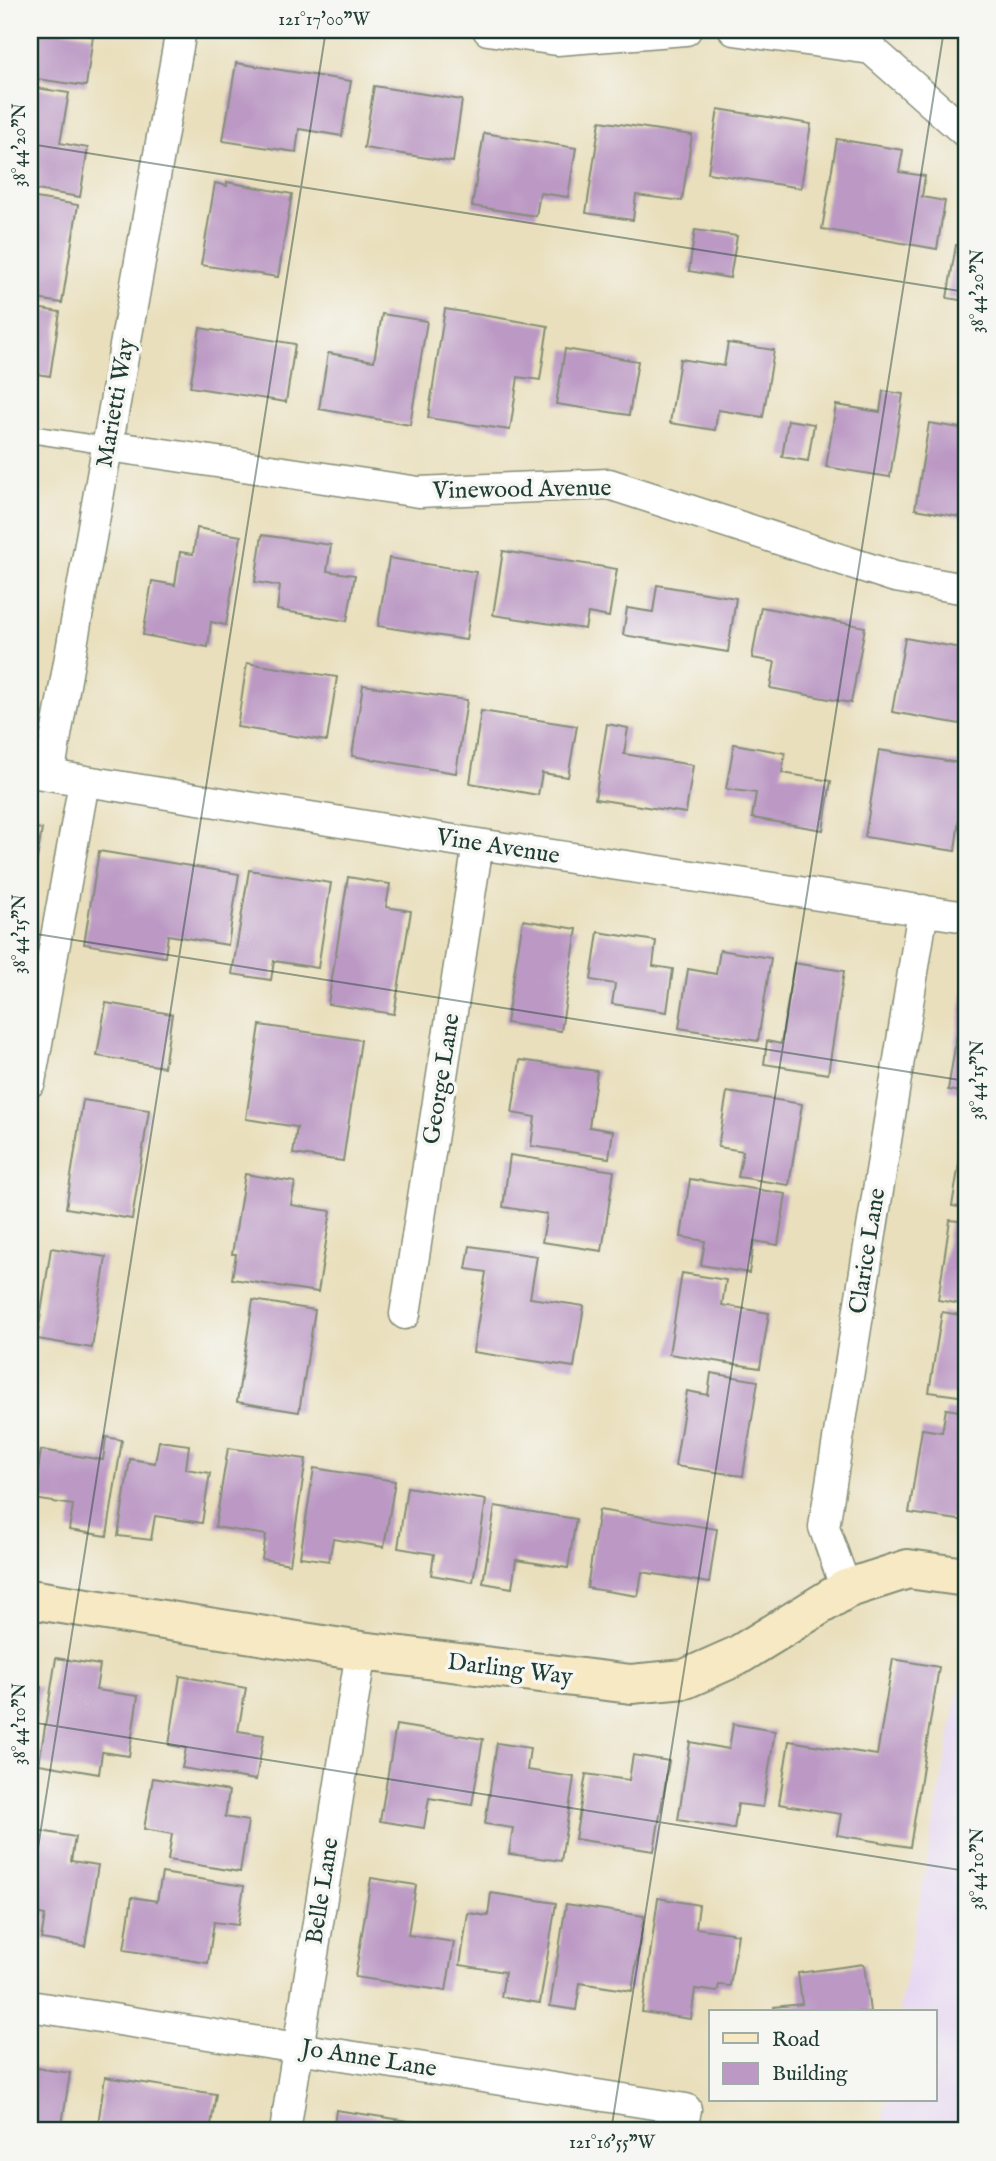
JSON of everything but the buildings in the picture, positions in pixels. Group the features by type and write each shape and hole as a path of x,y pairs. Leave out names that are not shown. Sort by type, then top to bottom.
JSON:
{"street":[{"name":"Marietti Way","path":"39,774 109,446 181,30"},
{"path":"488,30 557,40 686,30"},
{"path":"734,30 871,49 966,133"},
{"name":"Vinewood Avenue","path":"109,446 419,492 609,484 895,577 966,589"},
{"name":"Vine Avenue","path":"39,774 478,844 966,917"},
{"path":"30,1082 84,782"},
{"name":"George Lane","path":"405,1314 478,844"},
{"name":"Clarice Lane","path":"845,1589 824,1527 923,910"},
{"name":"Darling Way","path":"30,1599 362,1651 631,1684 685,1678 737,1656 845,1589 908,1569 966,1577"},
{"name":"Belle Lane","path":"285,2131 362,1651"},
{"name":"Jo Anne Lane","path":"30,2006 686,2109 682,2131"}],"lane":[{"path":"30,434 109,446"}],"shaded area":[{"path":"966,1650 966,2131 881,2131 886,2102 936,2102 936,2010 899,2010"}]}
